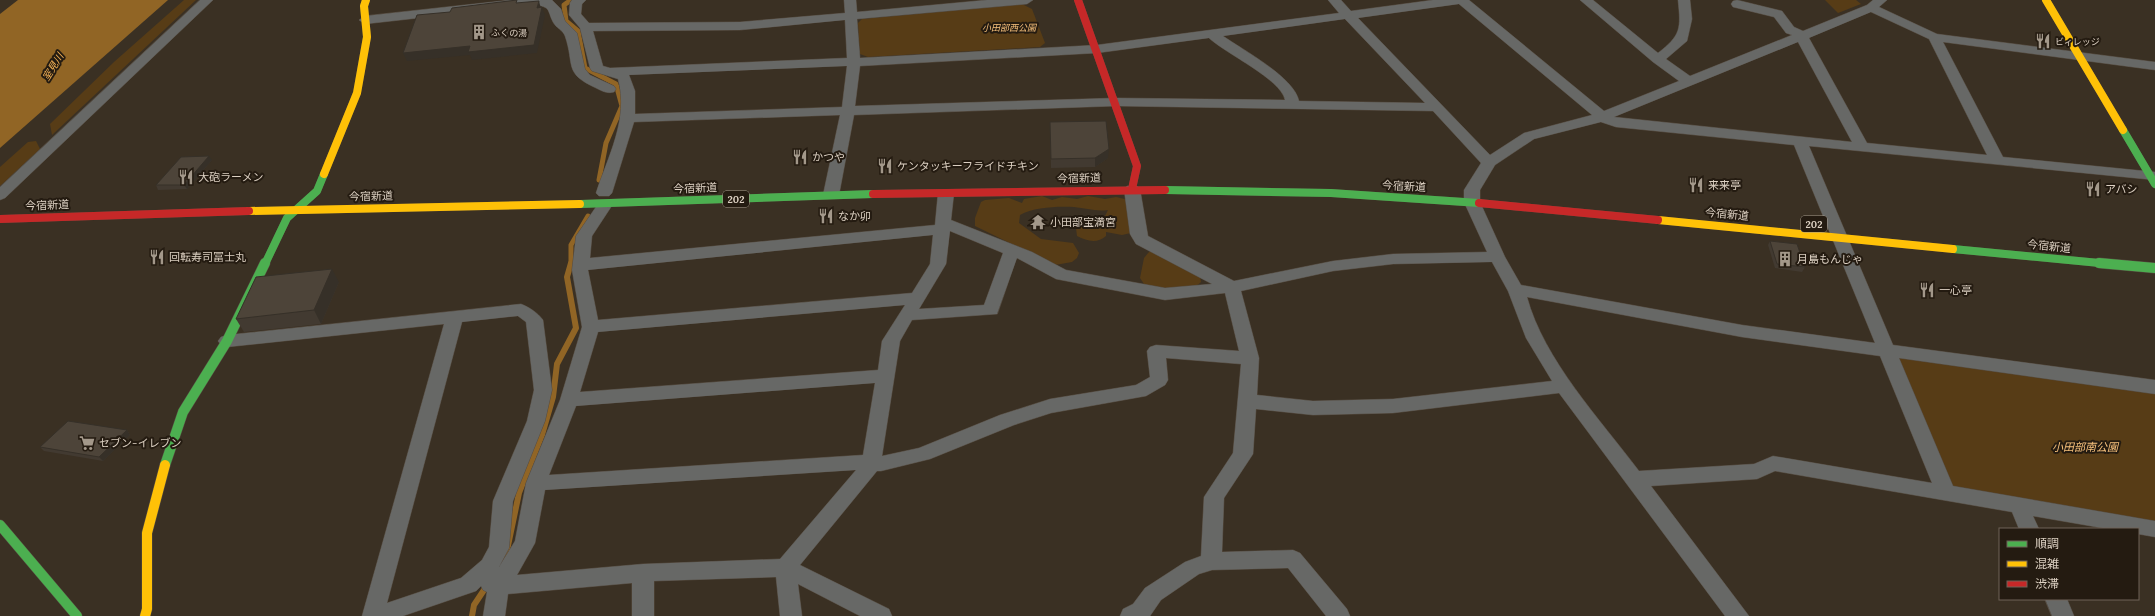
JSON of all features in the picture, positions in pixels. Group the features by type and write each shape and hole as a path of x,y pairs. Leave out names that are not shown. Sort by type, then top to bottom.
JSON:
{"main road":[{"path":"144,616 146,609 147,533 160,481 183,412 227,341 286,218 317,191 357,93 367,38 364,6 366,0"},
{"path":"1078,0 1116,102 1137,166 1134,181"},
{"path":"2046,0 2154,179"},
{"name":"今宿新道","path":"738,189 946,193 1134,181 1331,193 1472,193 1836,229 2155,268"},
{"name":"今宿新道","path":"0,218 297,209 604,196 832,191 920,184"},
{"path":"292,199 324,199"},
{"path":"0,525 77,616"}],"street":[{"path":"0,195 207,0"},
{"path":"494,616 499,586 525,543 536,483 568,400 591,327 580,270 582,264 584,236 604,196 629,118 628,86 624,77 597,68 586,27 575,16 576,3 580,0"},
{"path":"832,191 848,111 854,62 850,0"},
{"path":"586,27 740,26 851,18 1027,0"},
{"path":"1334,0 1489,162"},
{"path":"609,72 854,62 1097,49 1213,34 1346,14 1461,0 1602,117 1616,122 1997,160 2154,179"},
{"path":"1586,0 1658,59 1688,81"},
{"path":"1658,59 1681,41 1686,19 1684,0"},
{"path":"365,20 516,2 535,1 548,3 555,9 559,22 571,33 578,69 585,78 609,89"},
{"path":"1737,4 1778,14 1790,30 1803,36 1862,147"},
{"path":"1738,616 1564,386 1535,338 1516,291 1497,257 1472,193 1489,162 1529,136 1602,117 1688,81 1803,36 1876,4 1934,37 2155,66"},
{"path":"1213,34 1216,38 1278,80 1291,95 1293,105"},
{"path":"1934,37 1997,160"},
{"path":"629,118 1116,102 1437,107"},
{"path":"1799,140 1946,493"},
{"path":"1134,181 1138,234 1142,240 1232,287 1250,358 1243,454 1214,497 1211,561"},
{"path":"791,616 786,568 867,471 871,462 874,452 891,340 938,264 946,193"},
{"path":"582,264 943,226 1012,250 1062,275 1165,294 1232,287 1333,266 1393,259 1497,257"},
{"path":"907,315 991,310 1012,250"},
{"path":"1516,291 1528,291 1742,331 2155,387"},
{"path":"591,327 918,298"},
{"path":"227,341 521,310 534,320 543,390 536,421 503,501 499,548 489,566 468,585 374,616"},
{"path":"374,616 454,318"},
{"path":"536,483 871,462 881,464 923,454 1007,420 1050,406 1140,391 1159,380 1156,352 1250,358"},
{"path":"568,400 885,376"},
{"path":"1247,401 1313,408 1393,406 1564,386"},
{"path":"1634,478 1757,471 1773,463 2155,529"},
{"path":"2019,506 2029,528"},
{"path":"499,548 525,543"},
{"path":"1139,614 1153,594 1192,568 1211,561 1293,559 1339,616"},
{"path":"474,579 499,586 644,573 786,568 881,616"},
{"path":"642,616 644,573"},
{"path":"2056,600 2063,616"}],"green space":[{"path":"184,0 196,0 52,135 50,124 114,62"},
{"path":"1825,0 1856,0 1861,4 1838,13"},
{"name":"小田部西公園","path":"1022,4 1032,9 1045,43 1040,47 868,57 860,54 858,23 862,19"},
{"path":"36,141 40,149 0,186 0,167 28,142"},
{"path":"1042,196 1052,200 1062,197 1077,199 1088,196 1105,199 1116,197 1129,200 1131,233 1122,235 1106,232 1106,236 1103,239 1096,241 1077,236 1076,228 1080,223 1097,221 1104,226 1105,216 1108,210 1054,207 1032,210 1020,215 1019,223 1041,239 1073,243 1079,253 1077,258 1072,262 1055,265 975,226 975,218 981,202 985,200 1009,198 1022,203 1024,199"},
{"path":"1155,251 1200,277 1201,282 1190,288 1183,289 1146,287 1140,278 1144,258 1149,252"},
{"name":"小田部南公園","path":"1898,357 2155,391 2155,524 1952,490"}],"water":[{"name":"室見川","path":"18,0 168,0 0,148 0,14"}],"building":[{"name":"ふくの湯","path":"517,0 516,3 539,1 537,8 542,7 534,45 468,52 470,46 403,53 417,15 450,12 452,8"},
{"path":"1106,121 1109,149 1095,158 1051,159 1050,122"},
{"name":"大砲ラーメン","path":"209,156 184,185 156,185 181,157"},
{"name":"月島もんじゃ","path":"1770,241 1797,244 1805,267 1777,264"},
{"path":"332,269 314,310 236,319 256,277"},
{"name":"セブン-イレブン","path":"68,421 127,430 99,457 40,447"}],"waterway":[{"path":"571,0 564,5 566,21 578,31 585,68 616,84 622,106 606,143 599,180"},
{"path":"571,263 571,245 588,216"},
{"path":"505,560 519,493 542,435 553,397 557,364 576,328 567,277 571,263"},
{"path":"472,616 474,605 488,584"}],"traffic: fast":[{"path":"2123,130 2155,184"},
{"path":"165,465 183,412 227,341 287,218 317,191 324,174"},
{"path":"1165,190 1331,193 1479,203"},
{"path":"580,204 873,194"},
{"path":"1953,249 2155,268"},
{"path":"0,525 77,616"}],"traffic: slow":[{"path":"324,174 357,93 367,37 364,6 366,0"},
{"path":"2046,0 2123,130"},
{"path":"249,211 580,204"},
{"path":"1658,220 1953,249"},
{"path":"145,616 147,609 147,533 165,465"}],"traffic: jam":[{"path":"1078,0 1137,166 1132,189"},
{"path":"873,194 1165,190"},
{"path":"1479,203 1658,220"},
{"path":"0,219 249,211"}],"place":[{"name":"ふくの湯","path":"479,32"},
{"name":"ビィレッジ","path":"2043,41"},
{"name":"かつや","path":"800,157"},
{"name":"ケンタッキーフライドチキン","path":"885,166"},
{"name":"大砲ラーメン","path":"186,177"},
{"name":"来来亭","path":"1696,185"},
{"name":"アバシ","path":"2093,189"},
{"name":"なか卯","path":"826,216"},
{"name":"小田部宝満宮","path":"1038,222"},
{"name":"回転寿司冨士丸","path":"157,257"},
{"name":"月島もんじゃ","path":"1785,259"},
{"name":"一心亭","path":"1927,290"},
{"name":"セブン-イレブン","path":"87,443"}]}
